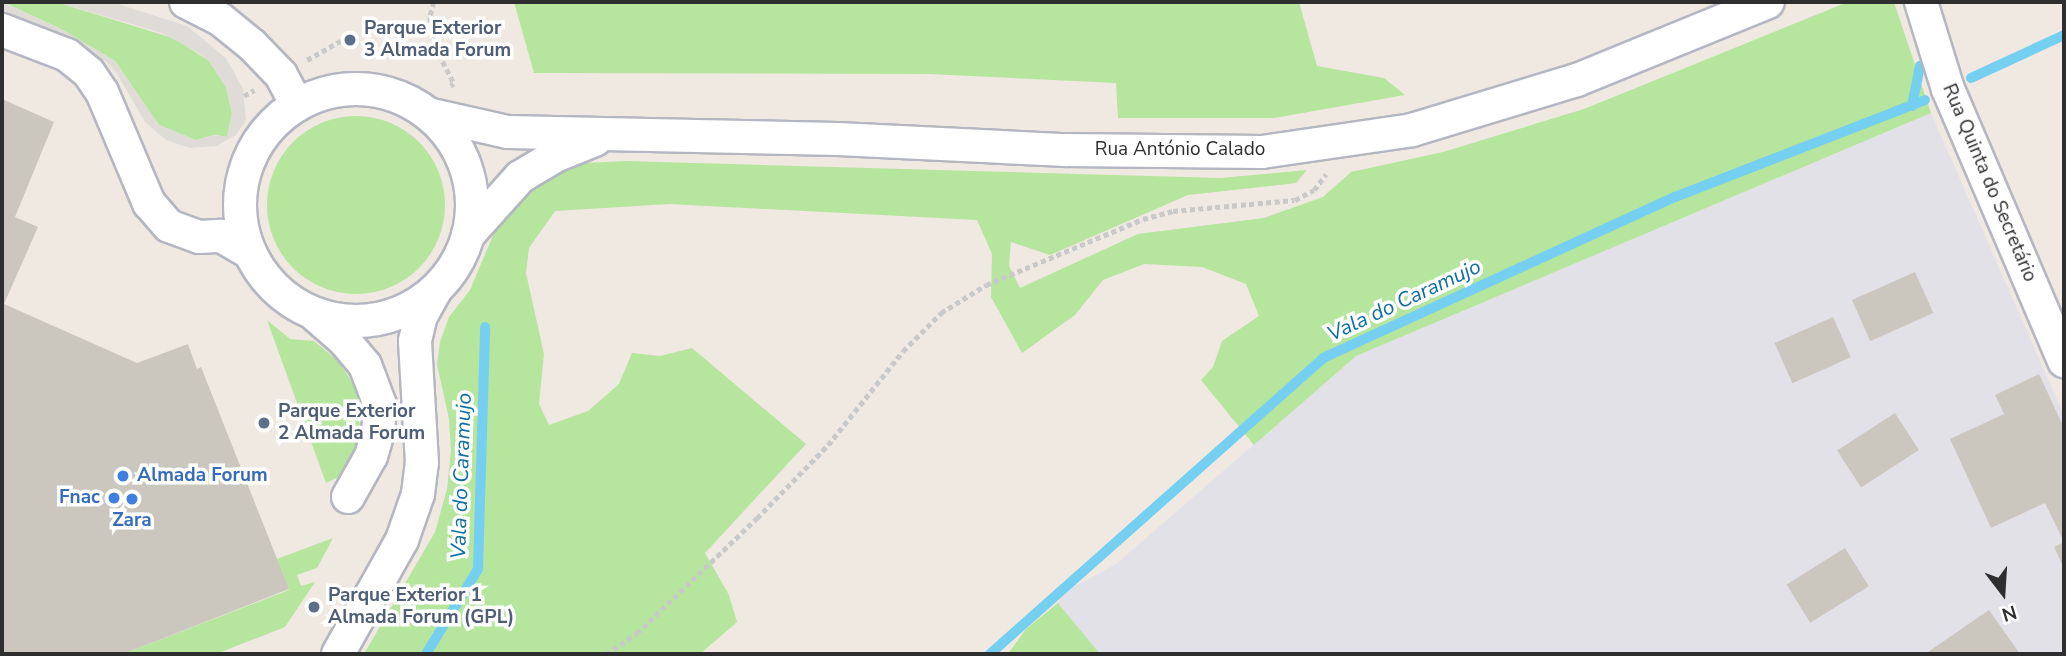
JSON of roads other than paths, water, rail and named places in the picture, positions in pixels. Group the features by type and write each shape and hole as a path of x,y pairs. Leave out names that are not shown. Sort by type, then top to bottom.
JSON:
{"street":[{"path":"186,2 220,19 252,45 281,75 297,105"},
{"name":"Rua António Calado","path":"428,114 508,132 838,139 1066,150 1262,152 1412,130 1577,80 1768,2"},
{"name":"Rua Quinta do Secretário","path":"1921,2 1948,89 2064,361"},
{"path":"2,30 67,55 89,73 102,92 149,203 159,216 181,232 199,237 221,236 249,252"},
{"path":"338,654 405,532 418,494 422,463 415,341 421,316 457,262 468,235 472,199 463,159 448,133 428,114 390,94 351,89 297,105 272,124 253,150 244,171 240,192 240,219 249,252 265,279 287,300 314,314 340,321 380,319 411,307 436,290"},
{"name":"Rua António Calado","path":"468,235 520,177 556,155 610,135"},
{"path":"314,314 343,339 365,365 380,405 378,432 371,456 348,497"},
{"path":"330,654 358,617"}],"waterway":[{"name":"Vala do Caramujo","path":"1971,78 2064,35"},
{"name":"Vala do Caramujo","path":"1912,106 1920,66"},
{"name":"Vala do Caramujo","path":"990,654 1323,358 1675,197 1925,100"},
{"name":"Vala do Caramujo","path":"426,654 478,569 485,327"}],"place":[{"name":"Parque Exterior 3 Almada Forum","path":"350,40"},
{"name":"Parque Exterior 2 Almada Forum","path":"264,423"},
{"name":"Almada Forum","path":"123,476"},
{"name":"Fnac","path":"114,498"},
{"name":"Zara","path":"132,499"},
{"name":"Parque Exterior 1 Almada Forum (GPL)","path":"314,607"}]}
